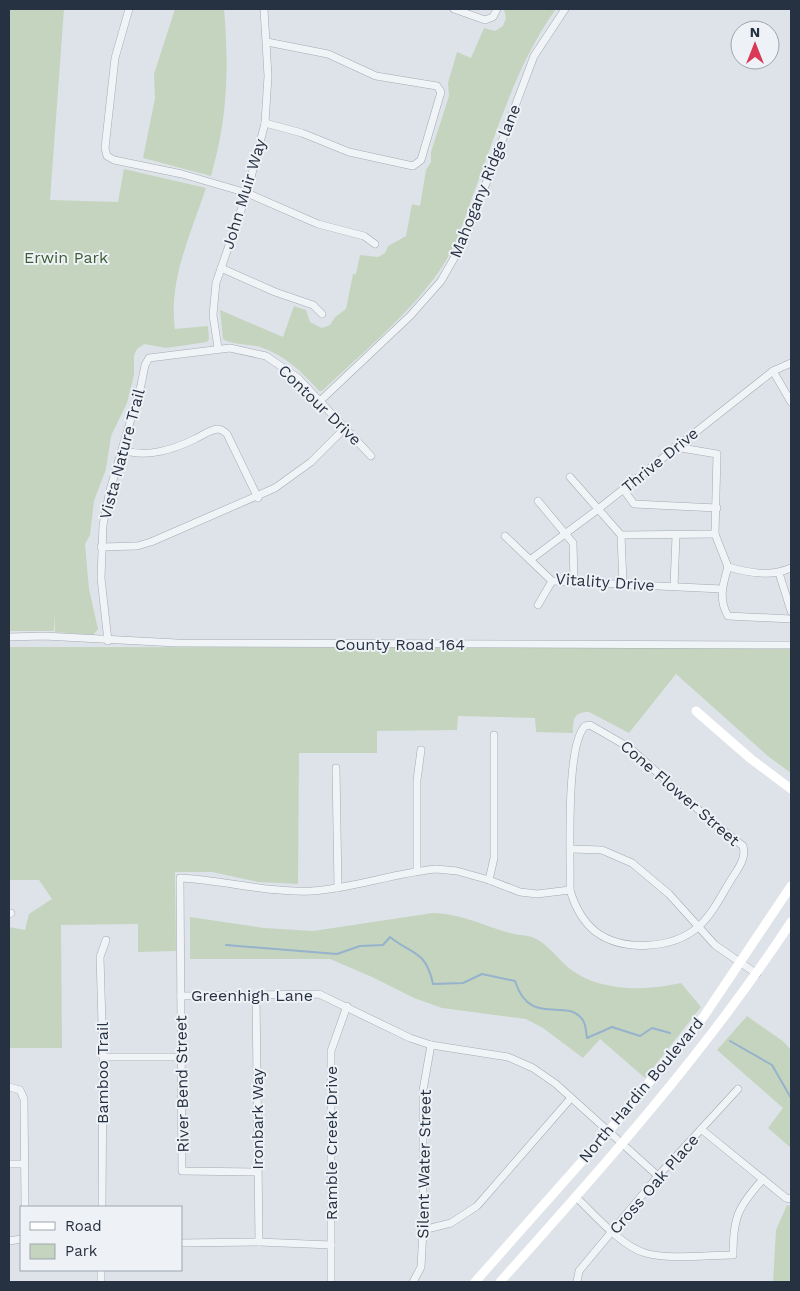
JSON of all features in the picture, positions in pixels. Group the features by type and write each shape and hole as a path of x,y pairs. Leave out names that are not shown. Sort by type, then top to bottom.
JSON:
{"street":[{"path":"129,9 115,58 105,148 107,156 114,160 182,174 247,193 318,224 364,236 375,244"},
{"name":"John Muir Way","path":"218,348 213,300 221,268 247,193 265,123 267,42 264,9"},
{"path":"454,9 482,20 488,20 493,17 496,9"},
{"name":"Mahogany Ridge lane","path":"320,401 410,316 441,282 452,264 471,222 534,56 565,9"},
{"path":"265,123 302,133 366,157 413,166 418,164 440,95 440,90 437,86 369,74 328,54 267,42"},
{"path":"221,268 275,292 313,305 322,314"},
{"name":"Contour Drive","path":"149,358 218,348 248,350 266,356 298,378 371,456"},
{"name":"Vista Nature Trail","path":"108,641 101,578 101,547 105,511 142,385 145,365 149,358"},
{"name":"Thrive Drive","path":"530,560 597,510 773,371 791,363"},
{"path":"773,371 791,402"},
{"path":"101,547 129,547 152,542 258,498 290,479 345,428"},
{"path":"122,450 134,453 160,452 185,444 215,430 222,430 227,434 258,498"},
{"path":"675,447 716,454 715,534 728,567 722,589 722,606 728,616 791,619"},
{"path":"570,477 597,510 621,535 623,584"},
{"path":"623,489 634,504 716,508"},
{"path":"538,501 573,543 574,582"},
{"path":"621,535 676,536 715,534"},
{"name":"Vitality Drive","path":"505,536 552,581 722,589"},
{"path":"674,586 676,536"},
{"path":"728,567 748,573 778,573 791,568"},
{"path":"778,573 791,611"},
{"path":"538,604 552,581"},
{"name":"County Road 164","path":"9,637 44,636 177,644 791,646"},
{"path":"696,711 751,759 791,789"},
{"name":"Cone Flower Street","path":"571,849 571,779 580,732 585,726 599,729 630,748 711,821 743,846 745,852 740,866 712,911 698,928"},
{"path":"489,880 494,858 494,735"},
{"path":"417,871 417,780 421,750"},
{"path":"336,768 338,888 417,871 457,871 489,880 520,892 537,894 570,890"},
{"path":"698,928 675,940 656,945 635,945 614,941 597,933 584,920 574,904 570,890 571,849 602,850 632,863 669,894 715,945 757,974"},
{"name":"River Bend Street","path":"257,1172 182,1171 180,878 201,879 284,891 338,888"},
{"name":"North Hardin Boulevard","path":"475,1282 608,1132 704,1016 742,963 791,886"},
{"name":"North Hardin Boulevard","path":"500,1282 576,1198 680,1077 757,974 791,922"},
{"name":"Bamboo Trail","path":"102,1206 103,1057 100,957 106,940"},
{"name":"Greenhigh Lane","path":"181,996 319,994 348,1006 410,1038 431,1045 508,1057 533,1068 571,1098 621,1145 658,1176"},
{"name":"Ironbark Way","path":"256,996 259,1242"},
{"name":"Ramble Creek Drive","path":"331,1282 331,1051 348,1006"},
{"name":"Silent Water Street","path":"413,1282 421,1267 423,1230 423,1090 431,1045"},
{"path":"103,1057 181,1057"},
{"path":"9,1087 20,1090 24,1099 25,1206"},
{"name":"Cross Oak Place","path":"577,1282 579,1271 612,1231 658,1176 738,1089"},
{"path":"423,1230 452,1223 476,1206 571,1098"},
{"path":"701,1129 791,1199"},
{"path":"9,1164 24,1164"},
{"path":"576,1198 612,1231 644,1253 662,1255 733,1255 736,1221 743,1201 763,1179"},
{"path":"182,1243 259,1242 331,1245"}],"green space":[{"name":"Erwin Park","path":"9,9 64,9 50,200 118,202 124,169 206,188 182,257 175,293 174,311 175,329 208,326 209,339 207,342 166,348 144,344 137,349 134,355 134,375 127,403 111,436 106,469 94,501 90,535 85,544 89,589 98,629 93,635 55,632 54,612 54,631 9,631"},
{"path":"175,9 224,9 226,93 221,133 211,176 143,158 155,98 154,74"},
{"path":"504,9 556,9 542,30 518,75 454,246 434,279 420,296 388,330 322,391 319,391 285,359 269,350 223,339 220,310 283,337 294,306 306,310 310,322 322,328 330,325 335,317 346,309 353,274 356,274 360,255 378,257 385,253 388,246 406,236 412,204 420,206 426,170 431,162 431,152 449,96 448,83 457,52 471,58 484,28 495,31 503,26 506,18"},
{"path":"9,647 791,648 791,773 769,757 676,674 629,733 589,712 577,715 573,724 573,733 536,732 535,718 458,716 457,730 377,731 377,753 299,753 298,884 258,882 212,872 175,872 176,951 138,952 138,924 61,925 62,1048 9,1048 9,927 25,930 29,914 52,899 39,880 9,880"},
{"path":"433,913 463,918 510,933 537,939 570,969 582,977 609,986 638,988 681,983 701,1007 645,1078 600,1039 583,1058 543,1028 526,1019 442,1008 414,998 330,959 190,959 190,917 264,928 313,931"},
{"path":"747,1016 784,1042 791,1050 791,1148 768,1128 783,1108 717,1050"},
{"path":"787,1205 791,1206 791,1282 773,1282 776,1230"}],"waterway":[{"path":"226,945 337,954 360,946 383,945 390,937 422,959 430,973 433,984 463,983 482,974 515,981 521,995 529,1004 538,1008 566,1010 575,1013 583,1021 587,1038 612,1027 640,1036 652,1028 670,1033"},
{"path":"730,1041 772,1065 791,1098"}]}
